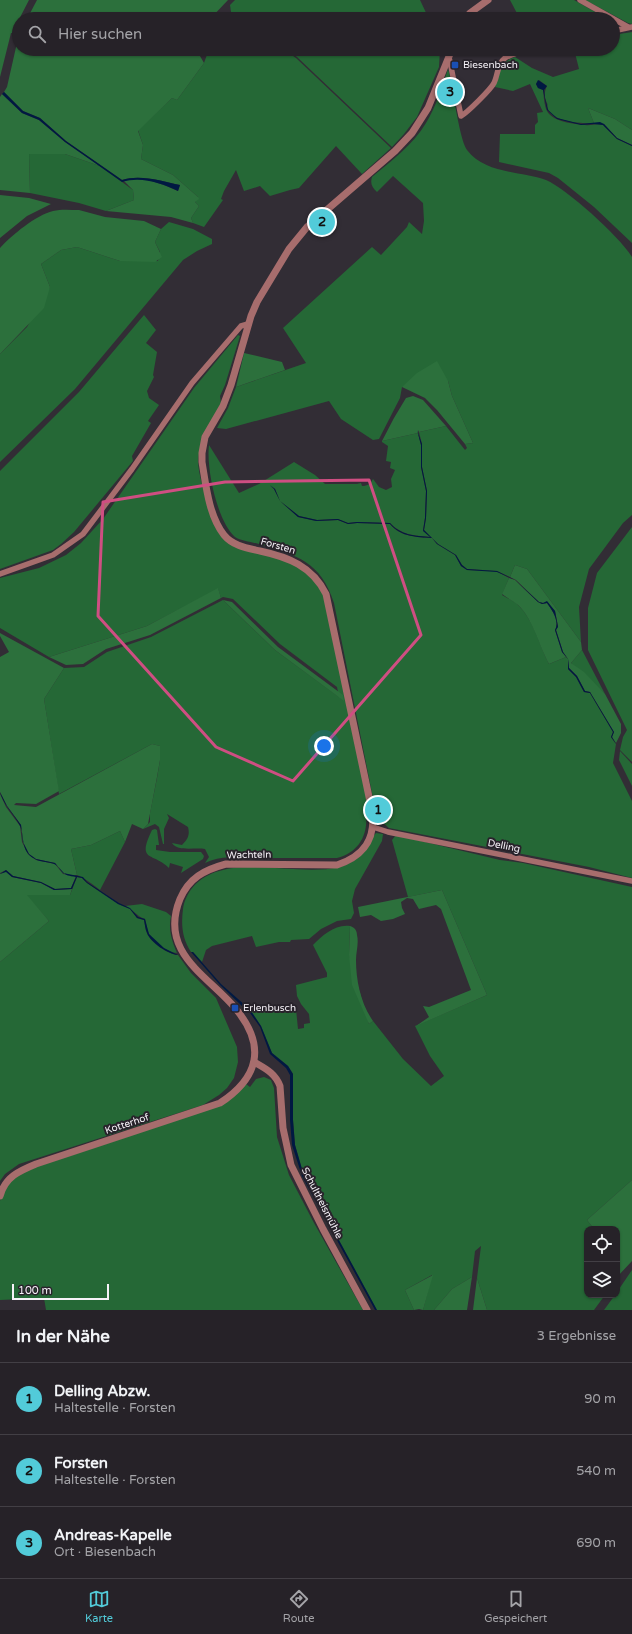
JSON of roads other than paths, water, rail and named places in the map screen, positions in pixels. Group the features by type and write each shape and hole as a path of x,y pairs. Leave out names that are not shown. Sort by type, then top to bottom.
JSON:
{"street":[{"path":"471,12 488,0"},
{"path":"580,0 602,12"},
{"path":"620,22 630,27"},
{"path":"620,29 630,27"},
{"path":"449,57 461,116 468,113 480,98 492,87 502,61 510,56"},
{"name":"Forsten","path":"373,827 372,811 326,594 316,578 298,563 272,554 249,549 232,542 220,530 214,517 207,491 202,454 205,436 223,406 231,385 248,324 257,302 289,249 300,235 395,151 412,133 428,108 449,57"},
{"path":"0,574 53,555 83,534 125,478 192,383 241,326 248,324"},
{"name":"Delling","path":"373,827 388,832 632,881"},
{"name":"Wachteln","path":"254,1062 254,1042 241,1015 236,1008 194,969 185,956 177,937 175,927 176,913 183,892 189,882 198,874 226,864 337,865 349,861 364,849 369,840 373,827"},
{"name":"Kotterhof","path":"0,1196 8,1180 17,1172 36,1164 220,1103 231,1096 244,1083 252,1070 254,1062"},
{"name":"Schultheismühle","path":"254,1062 270,1071 277,1078 280,1086 285,1141 291,1165 323,1229 368,1310"}],"water":[{"path":"538,80 547,86 544,90 548,110 557,118 581,124 600,122 604,124 617,138 632,146 617,139 603,125 581,125 557,119 547,110 543,90 538,88 536,84"},
{"path":"4,92 23,111 40,118 66,141 122,180 129,178 144,178 158,180 180,185 178,191 151,181 129,180 122,182 65,142 39,120 22,113 2,94"},
{"path":"417,430 422,444 422,467 427,491 426,518 424,530 432,538 415,537 404,534 399,532 390,524 348,524 338,520 316,521 298,517 280,501 299,516 317,520 338,519 348,523 390,523 398,530 403,532 430,537 423,531 426,491 421,467 421,445"},
{"path":"432,538 438,544 456,555 462,565 467,569 497,571 515,580 497,572 467,570 461,566 455,555 437,544"},
{"path":"515,580 539,602 543,603 547,601 555,611 558,627 556,630 563,652 568,659 562,652 555,630 557,623 556,619 547,603 542,604 538,602"},
{"path":"568,659 569,668 577,676 585,691 590,692 614,732 612,737 616,744 611,737 613,732 590,693 584,692 576,677 568,669"},
{"path":"10,809 21,825 22,832 19,824"},
{"path":"24,843 29,854 36,859 55,863 58,867 51,863 37,860 30,856 25,848"},
{"path":"6,870 13,876 41,882 55,889 71,888 76,877 64,873 83,877 87,882 119,903 130,908 138,917 145,919 149,934 164,948 178,955 165,950 152,941 146,931 144,920 137,918 130,909 118,904 87,883 82,878 77,877 72,889 54,890 41,883 12,877 6,872 0,874"},
{"path":"191,952 193,952 221,984 246,1006 244,1008 220,985"},
{"path":"251,1011 261,1026 272,1053 288,1066 293,1074 293,1120 295,1145 304,1176 377,1310 375,1310 302,1176 292,1145 290,1120 290,1075 286,1068 270,1054 260,1027 250,1013"}],"place":[{"name":"Biesenbach","path":"455,65"},
{"name":"Andreas-Kapelle","path":"450,92"},
{"name":"Forsten","path":"322,222"},
{"name":"Delling Abzw.","path":"378,810"},
{"name":"Erlenbusch","path":"235,1008"}]}
